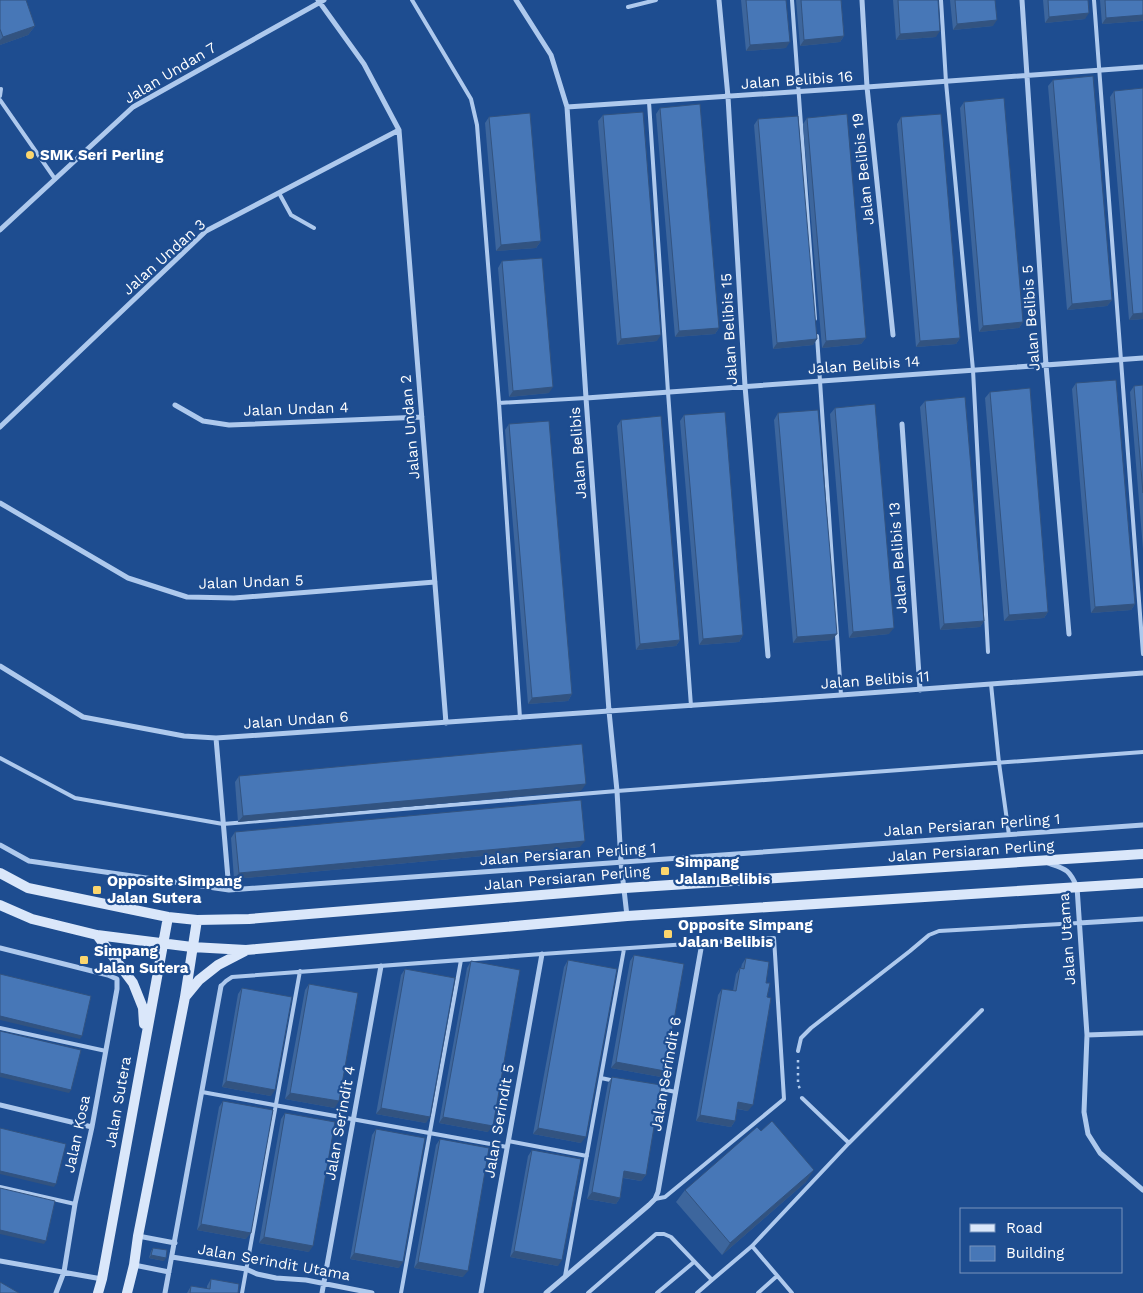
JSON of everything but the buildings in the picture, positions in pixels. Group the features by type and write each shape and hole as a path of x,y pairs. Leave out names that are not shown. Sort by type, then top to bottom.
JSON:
{"main road":[{"name":"Jalan Persiaran Perling","path":"0,873 28,888 196,920 249,919 625,888 1143,854"},
{"path":"0,905 32,919 97,935 192,947 246,950 627,916 1143,883"},
{"name":"Jalan Sutera","path":"98,1293 168,916"},
{"path":"127,1293 185,997 196,920"},
{"path":"97,935 133,983 143,1008 146,1035"},
{"path":"185,997 199,980 218,965 246,950"}],"street":[{"name":"Jalan Belibis","path":"516,0 550,55 567,107 609,711 627,916"},
{"name":"Jalan Belibis 15","path":"720,0 728,97 745,386 768,656"},
{"name":"Jalan Belibis 19","path":"862,0 867,88 893,335"},
{"name":"Jalan Belibis 5","path":"1022,0 1046,365 1069,634"},
{"path":"321,1 364,64 399,130"},
{"name":"Jalan Undan 7","path":"0,230 133,108 321,1"},
{"name":"Jalan Belibis 16","path":"567,107 867,88 1143,67"},
{"name":"Jalan Undan 3","path":"0,426 206,231 399,130"},
{"name":"Jalan Undan 2","path":"399,130 446,723"},
{"name":"Jalan Belibis 14","path":"586,398 1143,358"},
{"name":"Jalan Undan 4","path":"175,406 204,422 229,425 422,416"},
{"name":"Jalan Belibis 13","path":"902,424 920,690"},
{"name":"Jalan Undan 5","path":"0,503 128,578 187,597 234,598 435,582"},
{"name":"Jalan Undan 6","path":"0,666 83,717 184,736 216,738 609,711"},
{"name":"Jalan Belibis 11","path":"609,711 1143,673"},
{"path":"216,738 229,890"},
{"name":"Jalan Persiaran Perling 1","path":"0,845 29,861 229,890 1143,825"},
{"name":"Jalan Utama","path":"1042,861 1063,868 1071,875 1077,887 1087,1035 1084,1112 1088,1134 1100,1153 1143,1190"},
{"path":"1079,924 1143,919"},
{"name":"Jalan Serindit 6","path":"655,1199 658,1192 702,943"},
{"name":"Jalan Kosa","path":"0,948 108,975 117,979 117,989 106,1051 75,1204 64,1272 56,1293"},
{"name":"Jalan Serindit 5","path":"481,1293 542,954"},
{"name":"Jalan Serindit 4","path":"322,1293 381,966"},
{"path":"165,1293 221,986"},
{"path":"1087,1035 1143,1033"},
{"path":"0,1105 92,1127"},
{"path":"546,1293 655,1199"},
{"path":"138,1236 174,1243"},
{"name":"Jalan Serindit Utama","path":"172,1257 246,1270 276,1278 306,1280 372,1293"},
{"path":"0,1261 102,1279"},
{"path":"134,1265 169,1272"}],"lane":[{"path":"412,0 471,99 477,124 499,403 520,718"},
{"path":"628,7 656,0"},
{"path":"792,0 815,321"},
{"path":"941,0 946,82 973,370 988,652"},
{"path":"1094,0 1143,654"},
{"path":"0,96 1,89"},
{"path":"0,100 55,179"},
{"path":"649,102 691,706"},
{"path":"279,193 291,215 314,228"},
{"path":"816,331 841,695"},
{"path":"499,403 586,398"},
{"path":"991,684 1009,835"},
{"path":"0,758 75,798 224,824 617,791 1143,752"},
{"path":"798,1051 802,1038 811,1028 929,935 939,930 1079,924"},
{"path":"221,986 232,977 300,971 774,938 784,1099 665,1197 655,1199"},
{"path":"565,1276 624,948"},
{"path":"401,1293 461,960"},
{"path":"242,1293 300,971"},
{"path":"697,1293 752,1246 849,1143 982,1010"},
{"path":"0,1028 106,1051"},
{"path":"600,1078 619,1081"},
{"path":"648,1086 676,1092"},
{"path":"202,1092 430,1134 587,1156"},
{"path":"802,1098 849,1143"},
{"path":"0,1186 75,1204"},
{"path":"591,1292 656,1234 664,1234 671,1237 712,1280"},
{"path":"752,1246 792,1293"},
{"path":"657,1293 694,1262"},
{"path":"758,1293 778,1276"}],"path":[{"path":"798,1051 798,1084 802,1098"}],"place":[{"name":"SMK Seri Perling","path":"30,155"},
{"name":"Simpang Jalan Belibis","path":"665,871"},
{"name":"Opposite Simpang Jalan Sutera","path":"97,890"},
{"name":"Opposite Simpang Jalan Belibis","path":"668,934"},
{"name":"Simpang Jalan Sutera","path":"84,960"}]}
